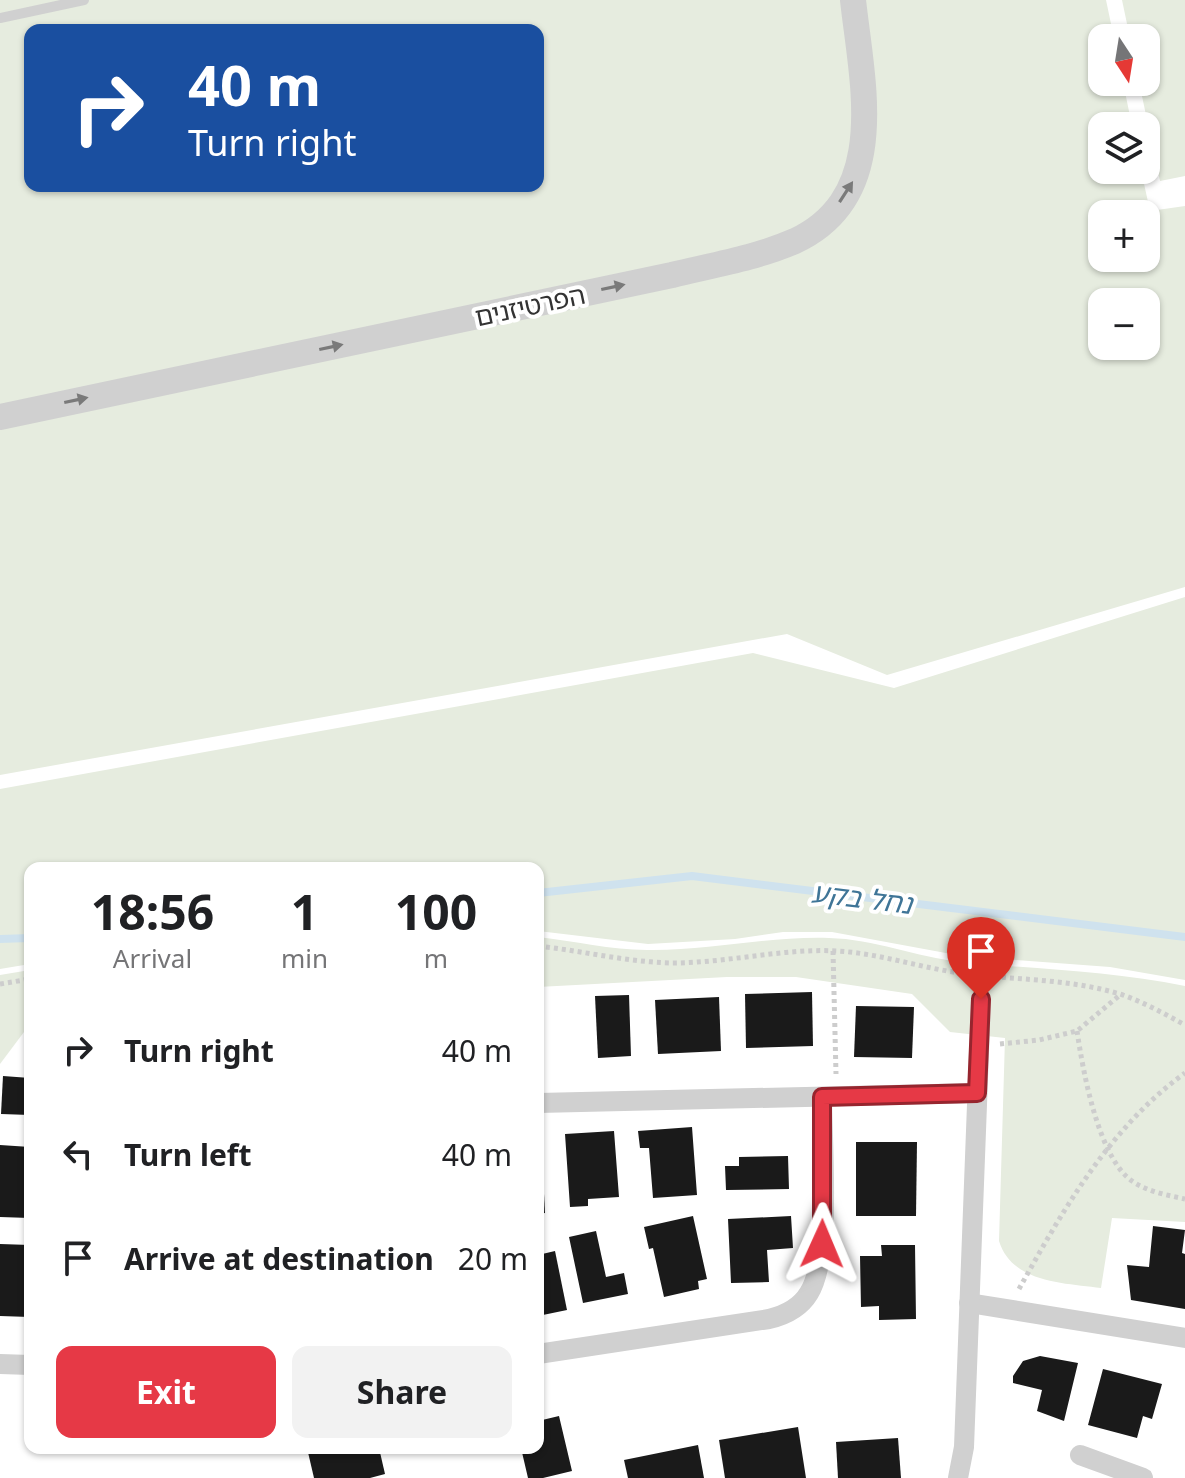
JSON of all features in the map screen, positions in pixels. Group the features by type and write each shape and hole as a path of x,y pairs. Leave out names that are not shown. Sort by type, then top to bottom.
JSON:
{"street":[{"name":"הפרטיזנים","path":"0,417 672,275 764,253 797,240 824,222 858,172 864,137 865,102 853,0"},
{"path":"958,1478 964,1447 981,999"},
{"path":"544,1103 977,1093"},
{"path":"544,1353 769,1319 797,1307 814,1283 820,1259 829,1096"},
{"path":"969,1303 1185,1338"},
{"path":"0,1364 24,1365"},
{"path":"964,1447 970,1478"},
{"path":"1080,1455 1143,1478"}],"lane":[{"path":"0,18 84,0"}],"path":[{"path":"544,947 672,963 805,950 833,951 903,962 941,972 1068,983 1149,1005 1185,1025"},
{"path":"829,1096 833,951"},
{"path":"0,984 24,980"},
{"path":"979,1044 1039,1040 1077,1031 1121,995"},
{"path":"1077,1031 1086,1088 1115,1162 1131,1181 1157,1194 1185,1199"},
{"path":"1008,1310 1064,1211 1108,1148 1151,1101 1185,1073"}],"shaded area":[{"path":"0,0 1106,0 1111,24 1088,24 1088,96 1126,96 1129,112 1088,112 1088,184 1144,184 1148,200 1088,200 1088,272 1160,272 1160,210 1185,206 1185,587 887,675 787,634 0,775"},
{"path":"1122,0 1185,0 1185,176 1160,181 1160,112 1145,112 1142,96 1160,96 1160,24 1127,24"},
{"path":"1185,597 1185,980 1110,967 962,956 832,932 783,932 735,939 648,944 544,932 544,862 24,862 24,965 0,969 0,789 753,653 894,688"},
{"path":"544,938 633,950 783,939 846,939 961,962 1101,974 1185,986 1185,1222 1112,1218 1101,1288 1056,1282 1027,1273 1006,1255 999,1241 1005,1038 950,1032 912,994 796,977 727,977 544,987"},
{"path":"24,971 24,1032 0,1064 0,975"}],"building":[{"path":"812,992 813,1046 746,1048 745,994"},
{"path":"629,995 631,1056 598,1058 595,996"},
{"path":"719,997 721,1051 658,1054 655,1000"},
{"path":"856,1006 914,1007 912,1058 854,1057"},
{"path":"3,1076 24,1078 24,1115 1,1114"},
{"path":"692,1127 697,1195 653,1198 649,1148 640,1148 638,1131"},
{"path":"614,1131 619,1197 588,1199 588,1206 570,1207 565,1134"},
{"path":"856,1142 917,1142 916,1216 856,1216"},
{"path":"0,1145 24,1147 24,1218 0,1217"},
{"path":"788,1156 789,1189 726,1190 725,1166 739,1166 739,1157"},
{"path":"693,1216 707,1279 698,1281 699,1289 664,1297 653,1248 649,1249 644,1227"},
{"path":"791,1216 793,1248 767,1250 769,1282 731,1283 728,1219"},
{"path":"1153,1226 1185,1230 1182,1253 1185,1254 1185,1309 1131,1300 1127,1265 1149,1267"},
{"path":"596,1231 606,1277 624,1273 628,1294 583,1303 569,1237"},
{"path":"0,1244 24,1245 24,1317 0,1316"},
{"path":"881,1245 915,1245 916,1319 879,1320 879,1306 861,1307 860,1256 882,1256"},
{"path":"555,1251 567,1310 544,1315 544,1254"},
{"path":"1040,1356 1078,1363 1064,1421 1037,1411 1042,1390 1013,1383 1013,1376 1023,1361"},
{"path":"1103,1369 1162,1384 1152,1419 1143,1416 1137,1438 1088,1425"},
{"path":"559,1416 572,1471 528,1478 522,1454 544,1454 544,1420"},
{"path":"798,1427 806,1478 725,1478 719,1440"},
{"path":"898,1438 901,1478 838,1478 836,1442"},
{"path":"698,1445 704,1478 628,1478 624,1460"},
{"path":"308,1454 380,1454 385,1474 370,1478 314,1478"}],"waterway":[{"name":"נחל בקע","path":"544,892 692,876 1185,937"},
{"name":"נחל בקע","path":"0,939 24,938"}],"route":[{"path":"822,1244 822,1097 977,1093 981,999"}]}
